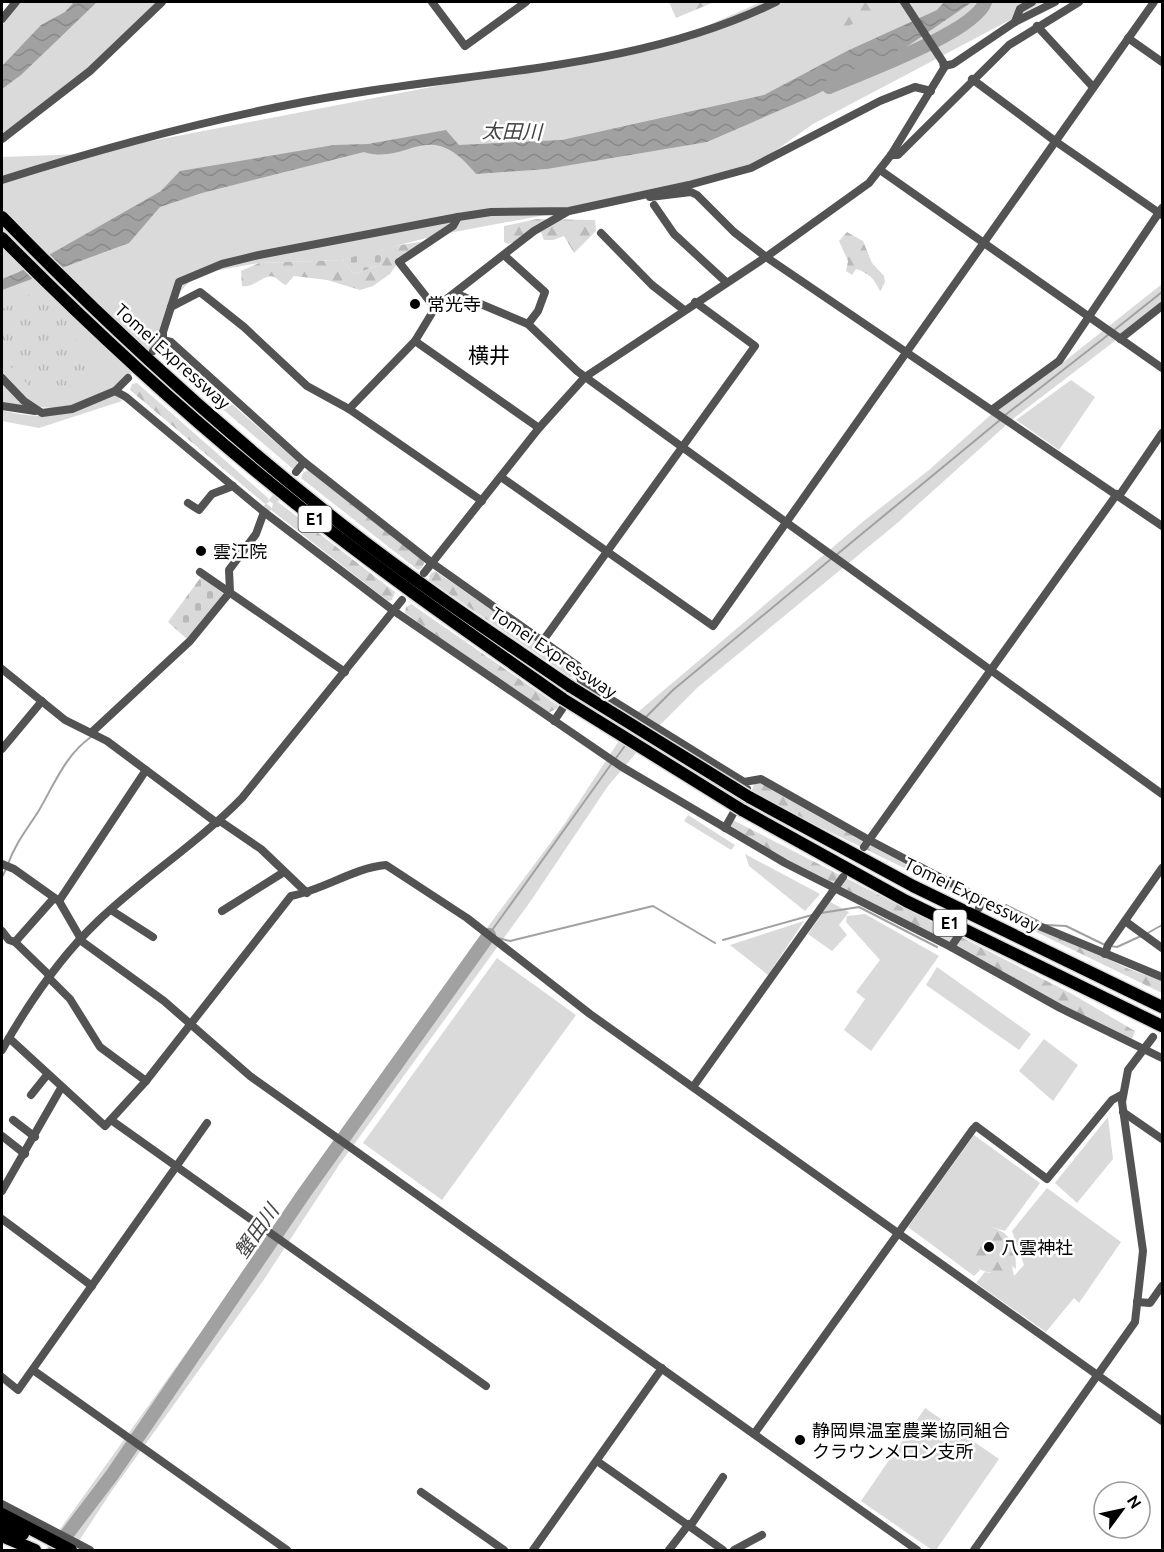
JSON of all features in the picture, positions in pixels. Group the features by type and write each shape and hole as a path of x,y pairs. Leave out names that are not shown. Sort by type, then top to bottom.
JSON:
{"highway":[{"name":"Tomei Expressway","path":"2,217 167,378 345,528 436,596 576,684 749,798 842,849 1162,1007"},
{"name":"Tomei Expressway","path":"2,238 84,319 160,388 302,509 429,605 563,699 742,810 906,901 1162,1026"},
{"path":"1014,935 1162,999"},
{"path":"2,1514 45,1540 56,1551"},
{"path":"2,1524 45,1540 81,1549"},
{"path":"2,1536 45,1540"},
{"path":"2,1544 18,1551"}],"street":[{"path":"2,19 16,2"},
{"path":"2,139 90,71 162,2"},
{"path":"432,2 465,46 526,2"},
{"path":"2,180 111,146 273,107 362,92 535,70 647,48 727,25 776,2"},
{"path":"424,573 539,429 585,377 856,194 880,170 941,76 943,64 904,2"},
{"path":"1015,22 1020,9 1032,2"},
{"path":"943,64 953,64 1015,22 1055,2"},
{"path":"891,155 898,155 972,79 1009,45 1079,2"},
{"path":"501,477 713,626 1154,2"},
{"path":"1038,26 1093,87"},
{"path":"1128,38 1162,62"},
{"path":"972,79 1055,141 1161,212 1059,361 993,409"},
{"path":"153,351 163,340 163,332 179,282 222,264 458,217 491,212 569,211 637,197 751,168 880,101 915,87 931,92"},
{"path":"880,170 1162,368"},
{"path":"637,197 661,198 691,192 734,232 766,256 1162,526"},
{"path":"654,205 674,234 726,282"},
{"path":"349,409 415,341 435,309 457,294 534,231 569,211"},
{"path":"435,309 399,262 453,226 458,217"},
{"path":"601,233 652,285 684,310"},
{"path":"505,256 544,292 538,311 528,324"},
{"path":"171,307 201,292 244,327 307,386 349,409 482,501"},
{"path":"457,294 528,324 585,377 1162,794"},
{"path":"542,642 755,346 695,302"},
{"path":"1120,339 1162,306"},
{"path":"163,340 171,342 304,462 432,563 578,666 576,684 554,721"},
{"path":"415,341 539,429"},
{"path":"2,378 35,411"},
{"path":"2,406 42,413 72,409 115,391 128,378"},
{"path":"115,391 126,397 264,512 394,611 622,767 725,828 834,888 951,947 1060,1008 1162,1058"},
{"path":"866,843 1162,433"},
{"path":"296,472 304,462"},
{"path":"188,503 199,510 212,494 233,486"},
{"path":"92,732 190,641 230,592 229,570 256,534 264,512"},
{"path":"200,572 345,672"},
{"path":"402,600 262,776 219,822 111,910 81,940 50,977 4,1043 47,1075 105,1126 146,1081 291,896 307,893 374,866 386,865 467,918 590,1014 1162,1421"},
{"path":"2,669 65,720 92,732 219,822 248,838 307,893"},
{"path":"576,684 639,718 744,782 761,779 866,843 981,904 1162,977"},
{"path":"3,743 42,700"},
{"path":"15,942 56,900 146,770"},
{"path":"725,828 752,781"},
{"path":"2,864 14,869 56,900 81,940 164,1001 250,1076 917,1551"},
{"path":"1105,954 1162,868"},
{"path":"222,911 284,872"},
{"path":"693,1087 843,877"},
{"path":"111,910 153,937"},
{"path":"1125,921 1162,948"},
{"path":"2,931 70,999 100,1047 146,1081"},
{"path":"951,947 959,935"},
{"path":"974,1551 1135,1322 1143,1251 1123,1112 1123,1094 1128,1070 1153,1037"},
{"path":"31,1095 47,1075"},
{"path":"2,1191 62,1088"},
{"path":"754,1434 975,1127 1047,1179 1112,1100 1123,1094"},
{"path":"1123,1112 1162,1139"},
{"path":"13,1120 35,1137"},
{"path":"111,1120 486,1386"},
{"path":"2,1377 18,1390 207,1123"},
{"path":"2,1136 25,1154"},
{"path":"2,1219 92,1286"},
{"path":"1137,1302 1150,1302 1162,1286"},
{"path":"533,1551 662,1368"},
{"path":"33,1370 287,1551"},
{"path":"597,1461 690,1525 723,1551"},
{"path":"669,1551 723,1477"},
{"path":"421,1492 504,1551"},
{"path":"2,1504 45,1540"},
{"path":"734,1551 762,1535"}],"green space":[{"path":"16,2 159,2 64,92 2,139 2,19"},
{"path":"669,2 714,2 676,18"},
{"path":"761,2 1044,2 813,124 751,168 594,206 438,235 342,260 259,263 197,274 174,298 163,340 118,388 72,409 2,405 2,157 84,154 675,40"},
{"path":"849,2 892,2 836,33 828,29 829,19"},
{"path":"537,219 595,220 596,231 574,253 564,236 544,240 541,232 508,244 504,242 504,226"},
{"path":"847,232 863,241 872,263 884,276 885,282 880,291 864,272 856,269 852,275 846,271 848,261 839,241"},
{"path":"431,240 405,253 390,274 373,286 360,290 327,280 294,276 286,285 271,276 251,285 242,286 241,271 259,263 342,260 354,274 380,265 383,248"},
{"path":"383,248 380,265 354,274 342,260"},
{"path":"1162,284 1162,305 1014,418 895,525 698,687 659,726 608,786 530,902 339,1165 263,1281 111,1492 73,1550 45,1550 478,940 563,826 638,712 865,520 929,470 995,411 1061,364"},
{"path":"37,291 71,320 68,331 94,361 62,390 38,395 2,358 2,309"},
{"path":"165,346 297,461 297,466 293,469 158,354 160,348"},
{"path":"1071,380 1095,397 1059,450 1016,420"},
{"path":"137,383 268,498 269,502 265,504 130,390 132,384"},
{"path":"113,392 122,401 39,428 2,421 2,410 31,415 60,414 87,406"},
{"path":"308,470 425,561 422,568 418,570 301,478"},
{"path":"278,502 395,592 392,600 388,601 271,510 273,504"},
{"path":"435,571 575,667 574,676 570,677 429,580 430,574"},
{"path":"201,577 224,594 187,639 168,622"},
{"path":"411,604 560,707 548,713 531,702 405,613 406,607"},
{"path":"761,779 972,894 1129,969 1162,981 1162,993 760,798 752,790 754,784"},
{"path":"688,815 735,845 731,850 684,821"},
{"path":"733,820 1072,994 1135,1031 1132,1039 1049,999 725,828"},
{"path":"745,854 820,894 805,911 749,866"},
{"path":"830,902 849,912 839,925 847,935 832,951 808,934"},
{"path":"865,914 939,956 871,1051 844,1030 865,999 856,992 880,960 846,922 847,916"},
{"path":"804,921 768,975 730,945"},
{"path":"497,958 576,1015 442,1200 363,1143"},
{"path":"937,967 1031,1034 1019,1050 926,985"},
{"path":"1044,1039 1078,1065 1053,1101 1019,1071"},
{"path":"1108,1117 1113,1159 1077,1203 1055,1183"},
{"path":"974,1135 1040,1183 1005,1231 991,1227 972,1260 980,1270 974,1276 908,1227"},
{"path":"1047,1188 1121,1242 1079,1303 1074,1298 1046,1332 976,1283 985,1272 990,1273 1012,1266 1014,1276 1024,1265 1012,1231"},
{"path":"991,1227 1004,1233 1012,1243 1016,1269 1012,1266 1002,1274 993,1273 981,1270 972,1262 973,1248 980,1231"},
{"path":"925,1408 999,1459 936,1550 932,1550 861,1501"}],"water":[{"path":"74,2 97,2 21,75 2,89 2,66 41,25 65,12"},
{"path":"944,2 972,2 902,50 815,95 707,142 547,169 476,174 459,157 445,148 431,145 380,155 364,152 202,193 160,207 129,243 2,290 2,279 19,272 161,191 180,171 334,145 368,144 446,130 459,145 562,140 764,95 847,51 937,10"}],"waterway":[{"name":"太田川","path":"829,87 940,38 977,14 985,2"},
{"path":"1113,331 1162,292"},
{"path":"1004,416 1108,335"},
{"path":"835,556 1000,420"},
{"path":"646,717 673,690 831,559"},
{"path":"8,864 18,843 67,762 91,737"},
{"path":"616,758 627,743"},
{"path":"490,933 612,763"},
{"path":"2,877 6,869"},
{"path":"1006,905 1038,921"},
{"path":"498,938 510,941 653,906 715,943"},
{"path":"821,913 859,907 937,947"},
{"path":"723,940 812,915"},
{"path":"1046,925 1066,926 1105,945"},
{"path":"1146,934 1162,925"},
{"name":"蟹田川","path":"55,1550 112,1475 305,1192 489,935"},
{"path":"1110,946 1117,947 1141,936"}],"tunnel":[{"path":"264,512 292,478"}],"place":[{"name":"常光寺","path":"415,304"},
{"name":"雲江院","path":"201,551"},
{"name":"八雲神社","path":"989,1247"},
{"name":"静岡県温室農業協同組合 クラウンメロン支所","path":"800,1440"}],"district":[{"name":"横井","path":"489,355"}]}
